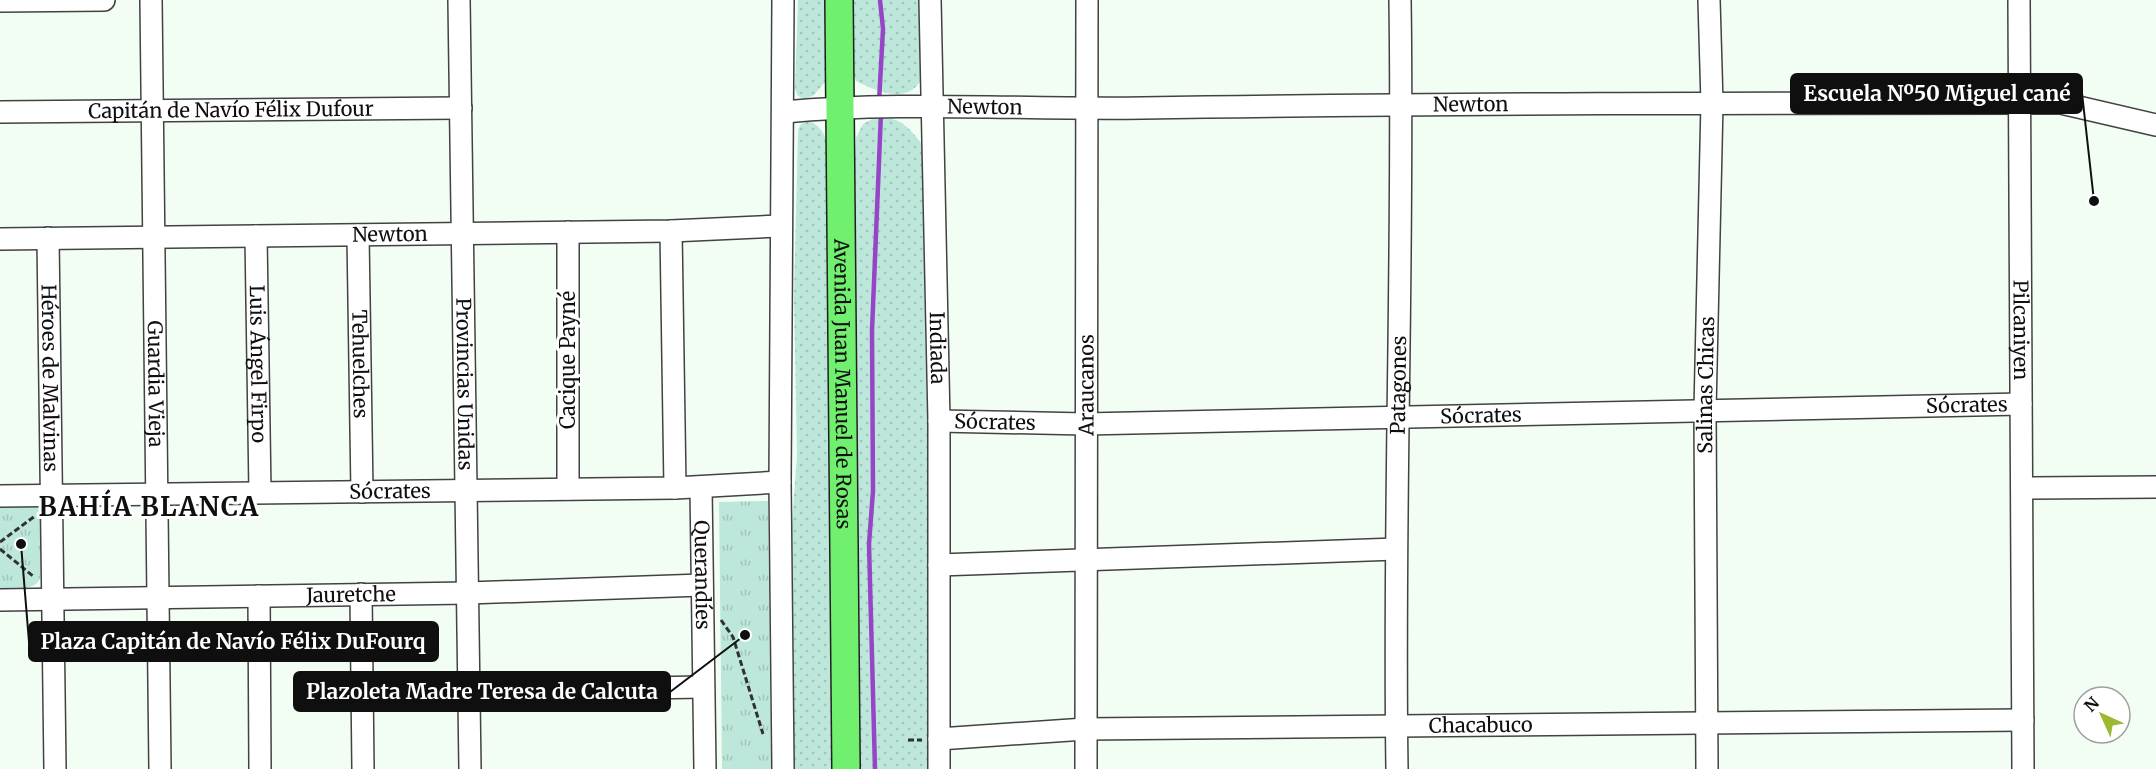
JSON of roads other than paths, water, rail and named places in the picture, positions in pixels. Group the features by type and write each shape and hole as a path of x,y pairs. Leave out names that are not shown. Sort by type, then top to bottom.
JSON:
{"main road":[{"name":"Avenida Juan Manuel de Rosas","path":"839,0 846,769"}],"street":[{"path":"0,1 104,0"},
{"name":"Guardia Vieja","path":"151,0 160,769"},
{"name":"Provincias Unidas","path":"459,0 470,769"},
{"path":"783,0 784,112 780,225 783,769"},
{"name":"Indiada","path":"930,0 939,421 939,769"},
{"name":"Araucanos","path":"1086,769 1087,0"},
{"name":"Patagones","path":"1397,769 1396,418 1402,104 1400,0"},
{"name":"Salinas Chicas","path":"1707,769 1705,410 1712,103 1709,0"},
{"name":"Pilcaniyen","path":"2019,0 2023,769"},
{"name":"Newton","path":"784,112 841,107 931,106 1088,109 1402,104 2061,103 2156,125"},
{"name":"Capitán de Navío Félix Dufour","path":"0,112 461,108"},
{"name":"Newton","path":"0,239 671,231 780,225"},
{"path":"671,231 675,488"},
{"name":"Cacique Payné","path":"568,232 568,489"},
{"name":"Tehuelches","path":"358,235 362,492"},
{"name":"Luis Ángel Firpo","path":"256,236 260,492"},
{"name":"Héroes de Malvinas","path":"48,238 55,769"},
{"name":"Sócrates","path":"939,421 1085,424 2021,404"},
{"name":"Sócrates","path":"0,496 51,500 157,493 701,488 780,482"},
{"name":"Querandíes","path":"701,488 705,769"},
{"path":"2022,488 2156,488"},
{"path":"939,565 1396,549"},
{"name":"Jauretche","path":"0,600 53,595 158,597 702,590"},
{"path":"361,594 363,769"},
{"path":"259,596 260,769"},
{"path":"469,692 703,687"},
{"name":"Chacabuco","path":"939,739 1085,729 1396,724 1707,725 2023,720"}],"waterway":[{"path":"879,102 883,29 880,0"},
{"path":"875,769 869,544 873,491 872,331 881,113"}],"place":[{"name":"Escuela Nº50 Miguel cané","path":"2094,201"},
{"name":"Plaza Capitán de Navío Félix DuFourq","path":"21,544"},
{"name":"Plazoleta Madre Teresa de Calcuta","path":"745,635"}],"district":[{"name":"BAHÍA BLANCA","path":"149,507"}]}
